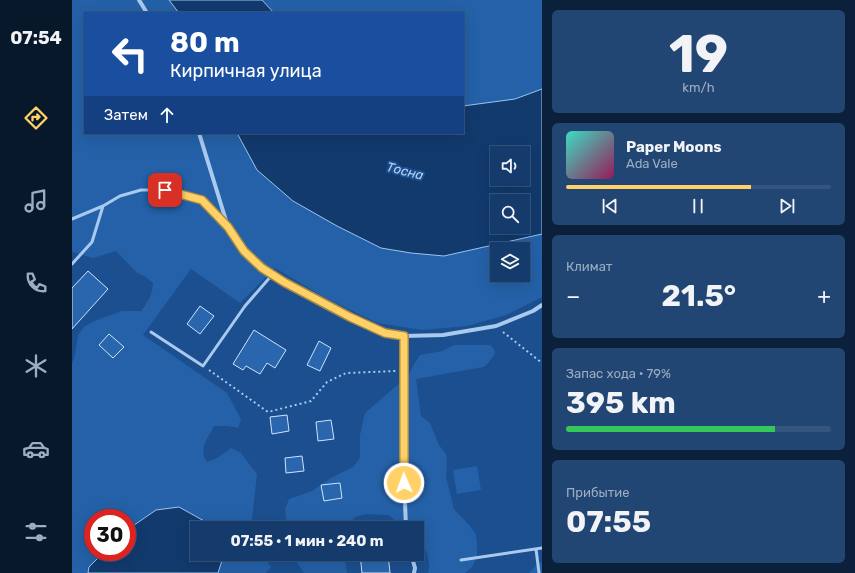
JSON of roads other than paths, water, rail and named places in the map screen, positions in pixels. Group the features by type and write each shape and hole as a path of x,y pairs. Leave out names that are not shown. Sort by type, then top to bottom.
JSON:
{"street":[{"path":"139,0 146,12"},
{"path":"198,134 228,227 244,251 262,268 284,282 350,317 385,333 404,336 443,336 496,326 533,311 542,305"},
{"path":"404,336 403,452 406,521"},
{"path":"413,561 415,568 414,573"}],"lane":[{"path":"72,219 103,206 120,196 141,190 165,190 202,200 228,227"},
{"path":"72,264 92,242 103,206"},
{"path":"151,332 203,366 245,306 272,274"},
{"path":"461,560 542,548"},
{"path":"536,549 539,573"}],"water":[{"path":"169,0 262,0 273,12 178,12"},
{"name":"Тосна","path":"542,89 542,234 506,242 490,242 490,246 444,256 381,248 337,226 293,201 257,170 238,134 464,134 464,106 515,99"},
{"path":"179,507 204,521 190,521 190,561 222,561 218,573 88,573 89,567 95,561 136,561 136,524 156,510"}]}
